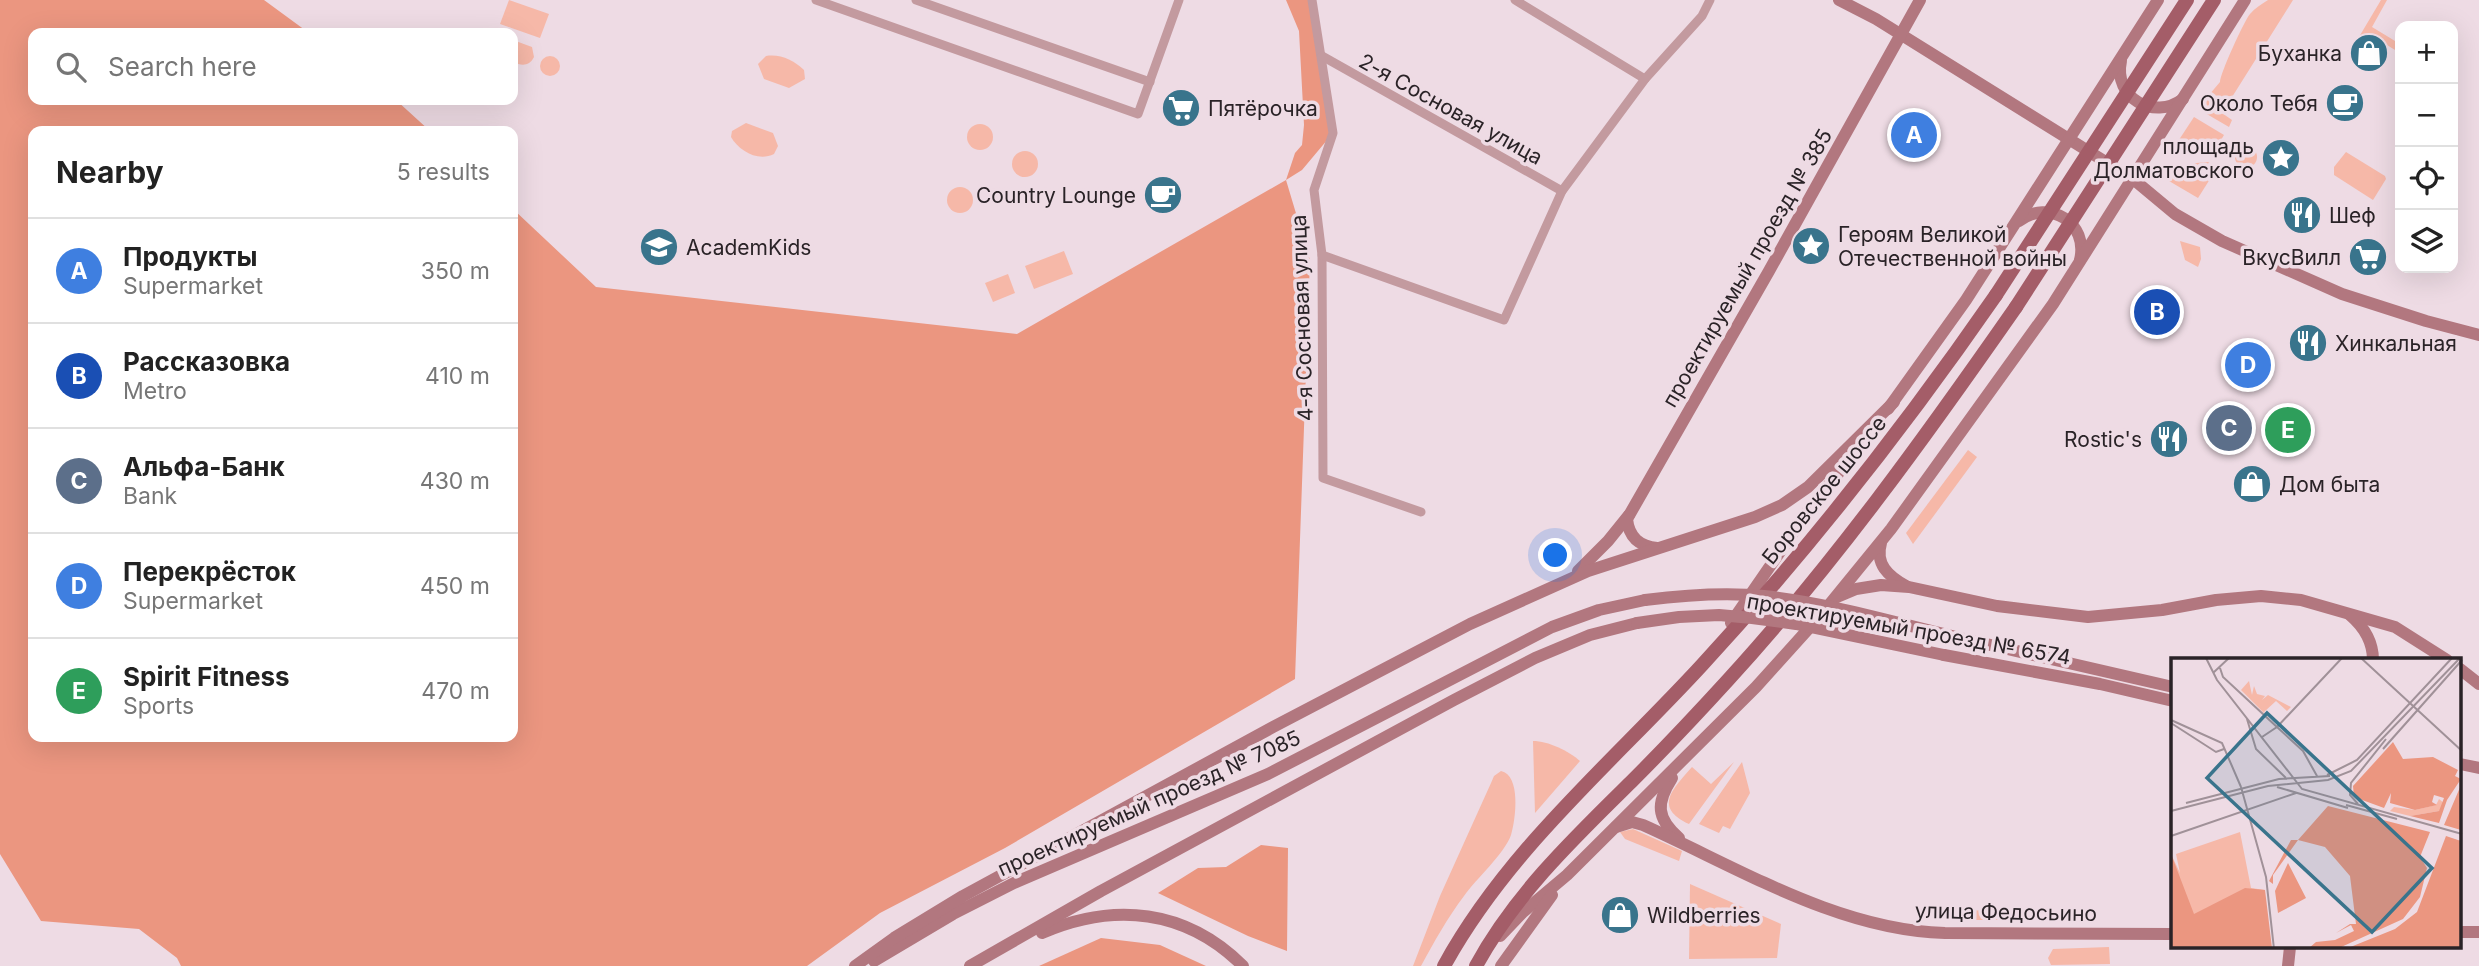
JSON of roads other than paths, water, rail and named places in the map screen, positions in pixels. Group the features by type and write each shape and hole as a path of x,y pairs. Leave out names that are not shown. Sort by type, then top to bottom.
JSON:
{"main road":[{"path":"1839,0 2133,179 2175,214 2222,241 2301,277 2381,308 2479,335"},
{"name":"проектируемый проезд № 385","path":"1557,584 1591,560 1628,517 1920,0"},
{"path":"1669,701 1741,610 1808,511 1894,402 1966,300 2158,0"},
{"name":"Боровское шоссе","path":"1444,966 1493,889 1527,848 1669,701 1778,580 1857,486 1929,391 1996,295 2187,0"},
{"path":"1478,963 1513,910 1548,867 1691,721 1808,589 1890,483 2016,307 2214,0"},
{"path":"1502,966 1532,920 1567,875 1604,835 1681,763 1760,683 1834,599 1882,539 2076,270 2245,0"},
{"path":"2122,57 2121,81 2128,95 2140,104 2164,108 2187,96"},
{"path":"2012,229 2023,218 2038,212 2054,212 2068,219 2081,239 2082,255 2076,270"},
{"path":"855,966 894,938 963,896 1261,733 1469,624 1588,571 1755,517 1782,505 1808,487 1894,402"},
{"path":"1628,517 1632,537 1646,547 1658,548"},
{"path":"1882,539 1879,551 1884,570 1909,587"},
{"path":"1834,599 1856,589 1881,585 1909,587 1997,607 2088,617 2261,596 2301,600 2395,627 2444,658"},
{"name":"проектируемый проезд № 6574","path":"1645,600 1689,594 1765,596 1808,603 2171,687"},
{"name":"проектируемый проезд № 7085","path":"865,966 953,914 1014,883 1268,774 1552,627 1599,610 1645,600"},
{"path":"2347,613 2364,629 2372,646 2374,658"},
{"name":"проектируемый проезд № 6574","path":"1637,623 1719,615 1796,624 2101,684 2171,701"},
{"name":"проектируемый проезд № 7085","path":"970,966 1113,885 1535,658 1590,635 1637,623"},
{"path":"2462,671 2479,684"},
{"path":"1681,763 1665,789 1660,806 1664,820 1688,845"},
{"name":"улица Федосьино","path":"1604,835 1625,822 1632,822 1818,904 1867,920 1911,930 1957,933 2171,934"},
{"path":"1478,963 1522,913 1567,875"},
{"path":"987,957 1066,923 1100,915 1137,914 1165,919 1197,932 1227,950 1243,966"},
{"path":"2288,966 2290,948"}],"street":[{"path":"816,0 1138,114 1179,0"},
{"path":"916,0 1150,82"},
{"name":"4-я Сосновая улица","path":"1312,0 1333,133 1314,190 1322,255 1323,478 1421,512"},
{"path":"1515,0 1645,79"},
{"path":"1322,255 1504,320 1562,191 1645,79 1702,16 1710,0"},
{"name":"2-я Сосновая улица","path":"1322,57 1562,191"}],"place":[{"name":"Буханка","path":"2369,53"},
{"name":"Около Тебя","path":"2345,103"},
{"name":"Пятёрочка","path":"1181,108"},
{"name":"Продукты","path":"1914,135"},
{"name":"площадь Долматовского","path":"2281,158"},
{"name":"Country Lounge","path":"1163,195"},
{"name":"Шеф","path":"2302,215"},
{"name":"Героям Великой Отечественной войны","path":"1811,246"},
{"name":"AcademKids","path":"659,247"},
{"name":"ВкусВилл","path":"2368,257"},
{"name":"Рассказовка","path":"2157,312"},
{"name":"Хинкальная","path":"2308,343"},
{"name":"Перекрёсток","path":"2248,365"},
{"name":"Альфа-Банк","path":"2229,428"},
{"name":"Spirit Fitness","path":"2288,430"},
{"name":"Rostic's","path":"2169,439"},
{"name":"Дом быта","path":"2252,484"},
{"name":"Wildberries","path":"1620,915"}]}
